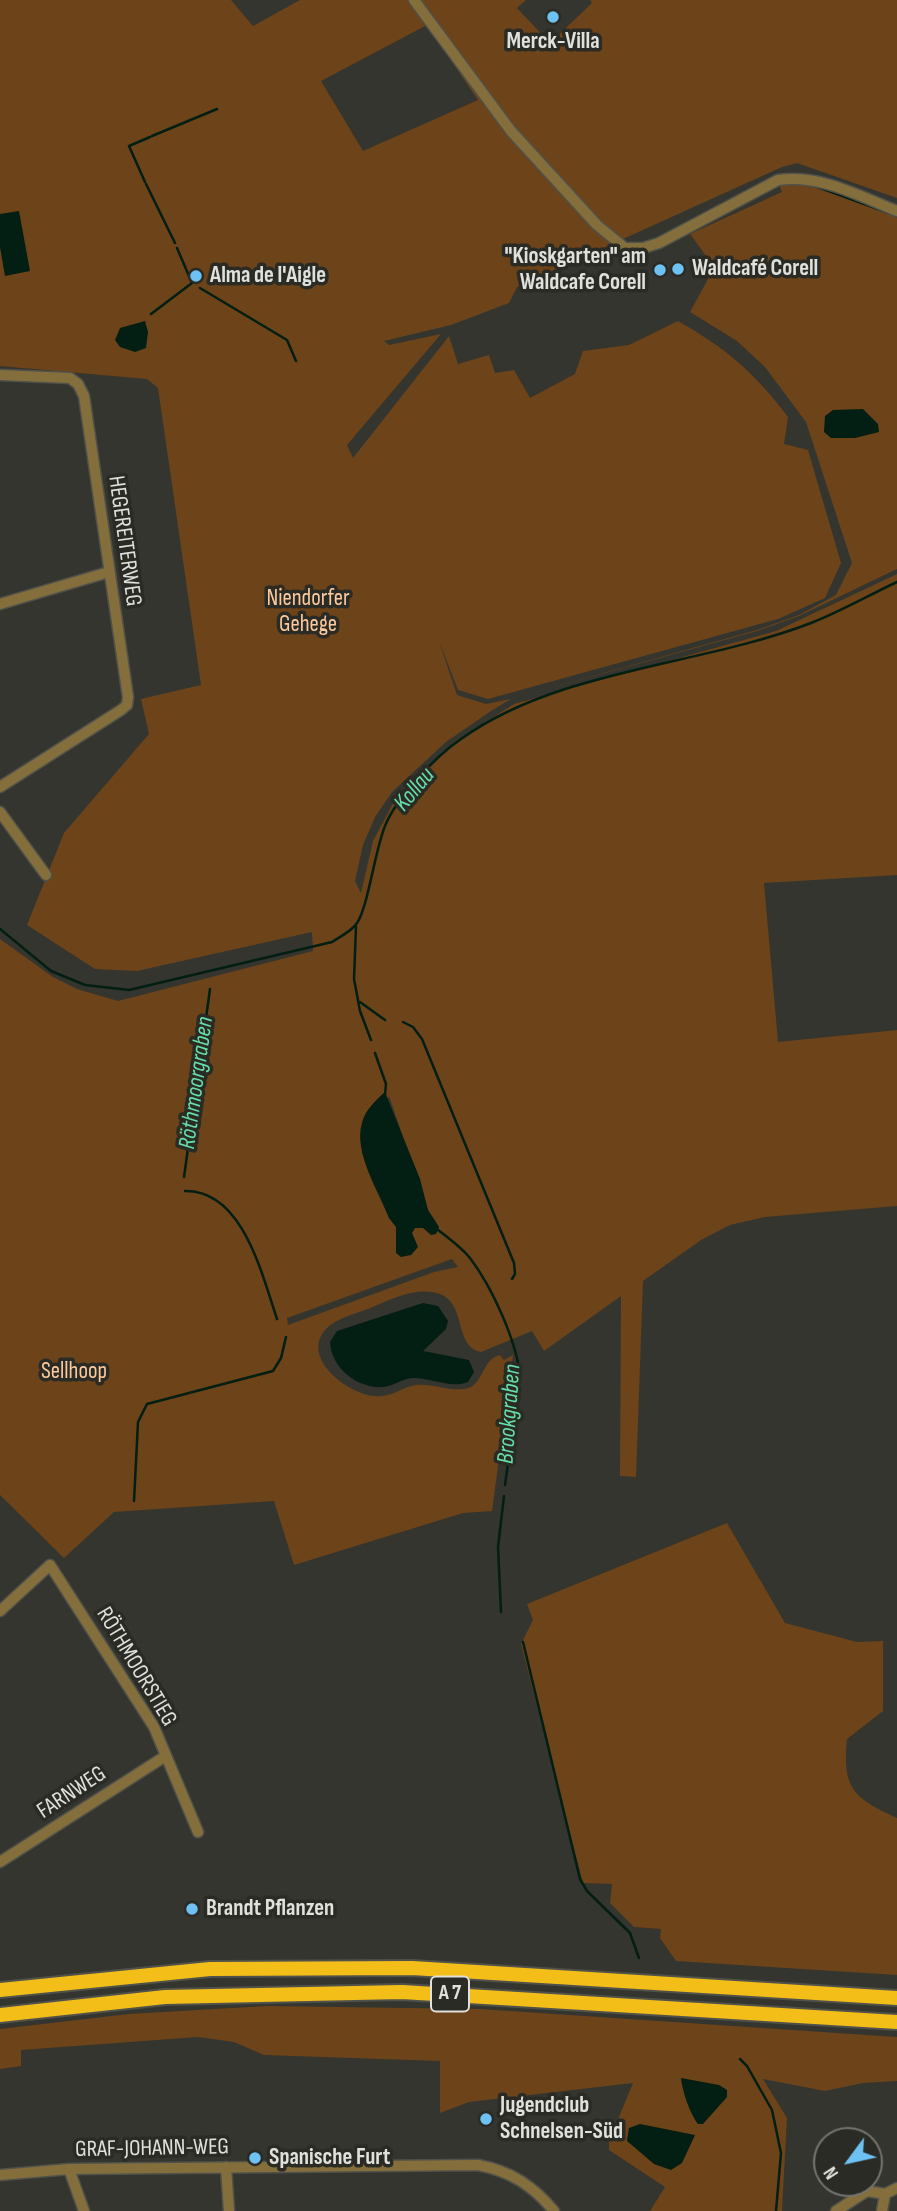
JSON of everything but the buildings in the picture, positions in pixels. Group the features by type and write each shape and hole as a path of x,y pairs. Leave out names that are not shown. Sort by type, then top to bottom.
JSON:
{"highway":[{"name":"A 7","path":"0,1990 210,1969 412,1968 897,1998"},
{"name":"A 7","path":"0,2015 165,1997 402,1993 897,2022"}],"street":[{"path":"414,0 511,131 597,225 625,248 643,248 659,243 778,180 797,177 814,179 897,211"},
{"name":"HEGEREITERWEG","path":"0,375 70,378 78,384 84,396 127,705 0,787"},
{"path":"0,604 109,572"},
{"path":"0,813 46,875"},
{"name":"RÖTHMOORSTIEG","path":"0,1611 50,1565 154,1727 164,1757 198,1832"},
{"name":"FARNWEG","path":"0,1862 164,1757"},
{"name":"GRAF-JOHANN-WEG","path":"0,2175 69,2169 478,2165 513,2176 537,2192 554,2211"},
{"path":"226,2167 229,2211"},
{"path":"69,2169 84,2211"},
{"path":"836,2211 867,2191 885,2194 897,2188"},
{"path":"882,2211 885,2194"}],"green space":[{"path":"0,0 231,0 253,26 300,0 526,0 517,8 550,43 592,3 590,0 897,0 897,198 797,163 782,167 517,287 509,303 451,325 384,341 389,345 441,334 347,445 353,458 449,336 458,364 489,355 495,373 514,370 530,398 575,374 583,351 629,345 678,321 711,341 739,363 788,417 784,444 808,450 841,563 825,598 778,619 488,699 458,690 439,641 457,695 486,704 511,699 446,742 392,792 375,817 363,845 355,881 361,893 373,841 397,796 456,741 514,704 776,631 897,574 897,875 764,883 778,1042 897,1030 897,1206 765,1217 730,1225 701,1240 643,1281 636,1477 620,1476 621,1296 544,1351 532,1331 481,1352 466,1341 451,1302 443,1295 424,1291 402,1295 337,1321 327,1328 320,1339 319,1351 330,1372 341,1382 364,1394 375,1396 391,1394 416,1385 458,1389 471,1387 494,1358 500,1355 504,1360 513,1355 492,1511 463,1513 294,1565 274,1501 114,1512 64,1558 0,1495 0,939 53,977 77,989 118,1001 313,951 312,932 137,971 95,969 27,925 64,833 149,734 141,699 201,685 158,388 147,379 0,366","holes":["427,25 478,100 363,151 321,81","389,1096 428,1210 439,1227 415,1228 412,1233 417,1247 396,1253 396,1227 389,1218 362,1152","452,1259 458,1267 434,1272 288,1325 287,1318"]},
{"path":"808,183 839,191 897,215 897,569 799,616 757,631 511,699 757,630 799,615 836,595 852,563 806,422 765,367 737,341 690,312 713,270 722,278 690,234 782,192 779,185"},
{"path":"727,1523 785,1623 857,1642 883,1641 883,1711 847,1739 846,1756 849,1781 854,1790 870,1804 897,1818 897,1975 676,1961 660,1938 661,1929 634,1927 610,1903 612,1884 583,1883 521,1644 533,1620 527,1604"},
{"path":"267,2006 480,2009 897,2037 897,2081 863,2083 825,2091 763,2079 787,2118 782,2211 650,2211 665,2187 609,2150 609,2141 633,2083 469,2102 440,2113 440,2061 264,2055 234,2042 198,2037 21,2050 21,2066 0,2069 0,2029 129,2014"}],"shaded area":[{"path":"19,211 30,271 5,276 0,247 0,214"},
{"path":"145,321 148,332 146,348 135,352 120,347 115,340 120,328"},
{"path":"863,409 878,424 879,432 855,438 831,438 824,432 825,416 833,410"},
{"path":"385,1092 420,1179 428,1210 439,1227 436,1234 431,1235 423,1228 415,1228 412,1233 418,1247 411,1255 401,1257 396,1253 396,1227 389,1218 374,1184 361,1146 363,1118"},
{"path":"423,1303 438,1306 448,1321 446,1329 423,1351 469,1360 474,1372 468,1382 448,1384 414,1378 374,1387 348,1375 335,1360 330,1342 337,1331"},
{"path":"681,2078 719,2085 727,2090 727,2097 703,2124 698,2124 692,2114"},
{"path":"640,2124 695,2135 682,2163 671,2170 654,2164 627,2141 629,2128"}],"waterway":[{"path":"152,136 217,109"},
{"path":"145,182 129,146 150,137"},
{"path":"146,184 175,243"},
{"path":"815,186 897,216"},
{"path":"151,314 192,283 177,248"},
{"path":"200,288 287,340 296,361"},
{"name":"Kollau","path":"0,929 51,971 85,985 129,990 332,942 352,928 361,915 381,836 390,815 418,778 461,739 499,716 541,697 585,683 768,637 822,619 897,582"},
{"name":"Brookgraben","path":"356,926 354,979 360,1011 371,1040"},
{"name":"Röthmoorgraben","path":"184,1177 210,989"},
{"path":"360,1002 385,1020"},
{"path":"403,1022 413,1027 422,1039 514,1263 515,1274 512,1279"},
{"name":"Brookgraben","path":"375,1053 386,1084 385,1095"},
{"name":"Röthmoorgraben","path":"185,1191 205,1194 222,1204 236,1219 257,1259 277,1319"},
{"name":"Brookgraben","path":"437,1229 463,1250 487,1284 502,1314 518,1361 520,1375 505,1485"},
{"name":"Röthmoorgraben","path":"134,1501 138,1422 147,1404 273,1371 281,1358 286,1337"},
{"name":"Brookgraben","path":"501,1612 498,1547 504,1496"},
{"name":"Brookgraben","path":"523,1642 580,1879 587,1891 630,1933 639,1958"},
{"name":"Brookgraben","path":"740,2059 747,2066 772,2110 781,2153 776,2211"}],"place":[{"name":"Merck-Villa","path":"553,17"},
{"name":"Waldcafé Corell","path":"678,269"},
{"name":"\"Kioskgarten\" am Waldcafe Corell","path":"660,270"},
{"name":"Alma de l'Aigle","path":"196,276"},
{"name":"Brandt Pflanzen","path":"192,1909"},
{"name":"Jugendclub Schnelsen-Süd","path":"486,2119"},
{"name":"Spanische Furt","path":"255,2158"}],"park label":[{"name":"Niendorfer Gehege","path":"308,612"},
{"name":"Sellhoop","path":"74,1372"}]}
